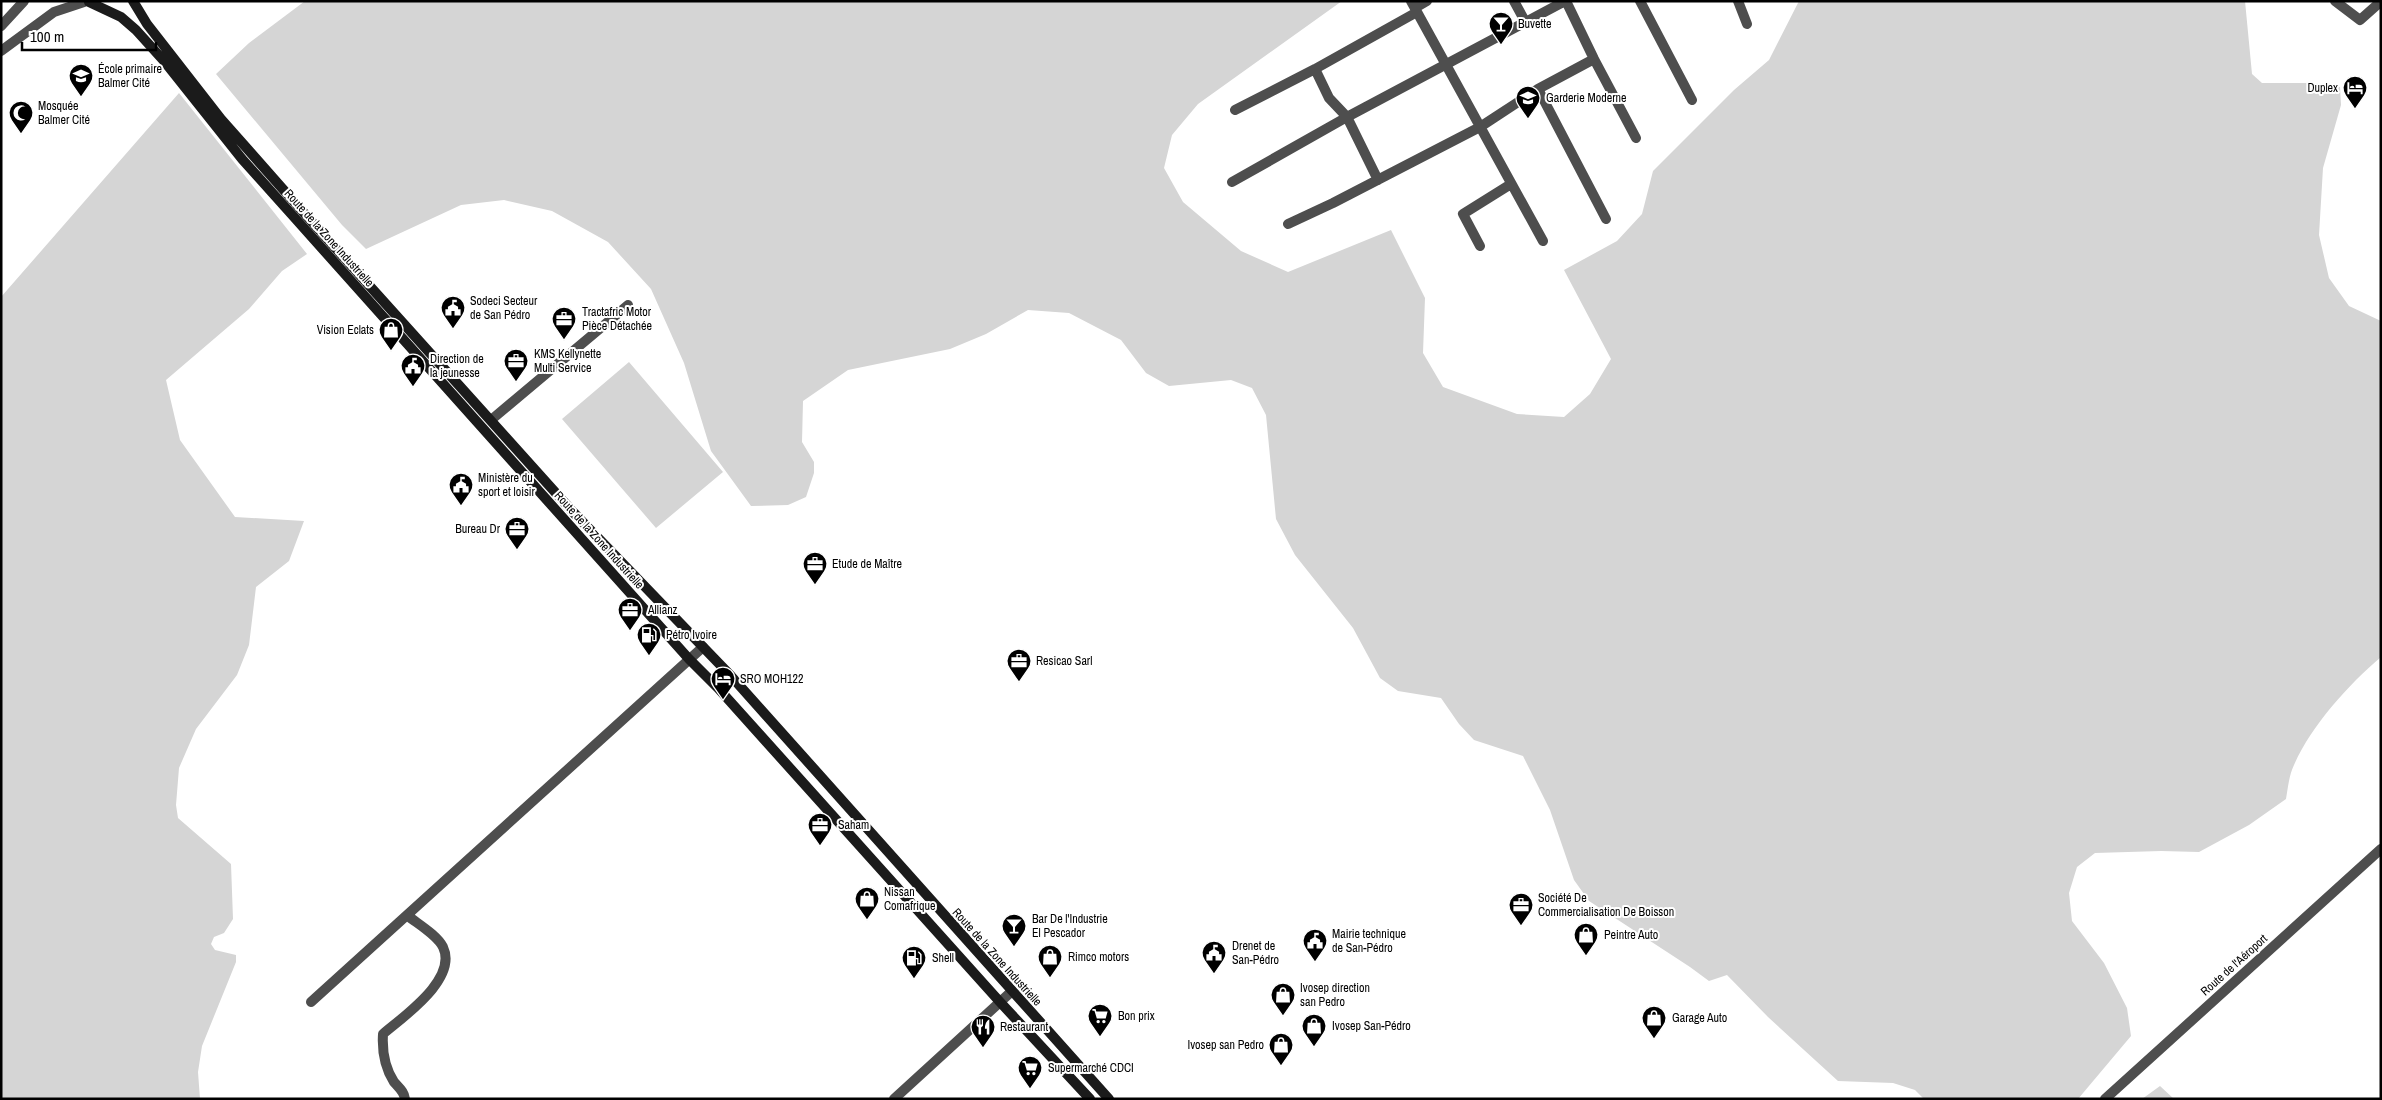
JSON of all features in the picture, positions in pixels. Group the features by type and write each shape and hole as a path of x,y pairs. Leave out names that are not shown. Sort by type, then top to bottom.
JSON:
{"main road":[{"name":"Route de la Zone Industrielle","path":"133,1 147,24 221,119 573,512 731,676 1011,992 1109,1099"},
{"name":"Route de la Zone Industrielle","path":"87,2 121,17 136,30 164,61 242,159 689,659 718,688 1000,1002 1090,1099"}],"street":[{"path":"3,21 24,1"},
{"path":"1235,110 1315,69 1414,7 1427,1"},
{"path":"1514,1 1526,23"},
{"path":"1232,182 1347,117 1566,1 1636,138"},
{"path":"1640,1 1692,100"},
{"path":"1738,1 1748,24"},
{"path":"2335,1 2360,20 2380,4"},
{"path":"1,51 54,12 87,2"},
{"path":"1414,7 1543,241"},
{"path":"1288,224 1480,127 1538,89 1594,59"},
{"path":"1315,69 1329,98 1347,117 1378,180"},
{"path":"1538,89 1606,219"},
{"path":"1480,246 1463,214 1511,184"},
{"path":"491,420 628,305"},
{"path":"311,1002 408,916 702,647"},
{"name":"Route de l'Aéroport","path":"2105,1099 2381,849"},
{"path":"405,1099 404,1093 394,1082 388,1068 382,1049 383,1034 439,983 447,959 442,945 408,916"},
{"path":"894,1099 1011,992"}],"shaded area":[{"path":"305,1 1342,1 1198,104 1172,135 1164,168 1183,202 1241,251 1288,272 1391,230 1425,298 1423,353 1443,387 1517,414 1564,417 1590,394 1611,359 1564,270 1617,241 1642,214 1653,171 1734,90 1769,60 1799,1 2245,1 2252,74 2262,83 2328,83 2340,87 2341,105 2323,168 2319,235 2329,278 2349,306 2381,321 2381,657 2332,706 2310,735 2292,769 2286,799 2249,825 2199,852 2095,853 2077,867 2069,893 2072,921 2104,963 2127,1008 2131,1036 2078,1099 1924,1099 1915,1090 1893,1083 1838,1081 1768,1017 1727,975 1709,981 1589,901 1574,880 1550,810 1523,756 1474,740 1459,724 1441,698 1398,691 1380,678 1353,628 1295,555 1276,519 1266,415 1252,388 1231,380 1169,386 1146,373 1121,340 1069,313 1028,310 986,334 950,349 848,370 803,401 802,442 814,462 814,473 806,497 788,505 751,506 711,451 684,363 651,289 608,242 552,211 504,200 461,205 366,249 342,225 216,74 249,43"},
{"path":"179,93 307,254 282,271 249,309 166,380 180,440 235,517 304,521 289,561 256,587 249,645 237,675 196,729 179,768 176,805 178,818 231,864 233,919 224,933 214,937 211,944 215,950 236,955 236,962 202,1046 198,1072 200,1099 1,1099 1,297"},
{"path":"629,362 723,472 656,528 562,419"},
{"path":"2160,1086 2174,1099 2142,1099"}],"place":[{"name":"Buvette","path":"1501,45"},
{"name":"École primaire Balmer Cité","path":"81,97"},
{"name":"Duplex","path":"2355,109"},
{"name":"Garderie Moderne","path":"1528,119"},
{"name":"Mosquée Balmer Cité","path":"21,134"},
{"name":"Sodeci Secteur de San Pédro","path":"453,329"},
{"name":"Tractafric Motor Pièce Détachée","path":"564,340"},
{"name":"Vision Eclats","path":"391,351"},
{"name":"KMS Kellynette Multi Service","path":"516,382"},
{"name":"Direction de la jeunesse","path":"413,387"},
{"name":"Ministère du sport et loisir","path":"461,506"},
{"name":"Bureau Dr","path":"517,550"},
{"name":"Etude de Maître","path":"815,585"},
{"name":"Allianz","path":"630,631"},
{"name":"Pétro Ivoire","path":"649,656"},
{"name":"Resicao Sarl","path":"1019,682"},
{"name":"SRO MOH122","path":"723,700"},
{"name":"Saham","path":"820,846"},
{"name":"Nissan Comafrique","path":"867,920"},
{"name":"Société De Commercialisation De Boisson","path":"1521,926"},
{"name":"Bar De l'Industrie El Pescador","path":"1014,947"},
{"name":"Peintre Auto","path":"1586,956"},
{"name":"Mairie technique de San-Pédro","path":"1315,962"},
{"name":"Drenet de San-Pédro","path":"1214,974"},
{"name":"Rimco motors","path":"1050,978"},
{"name":"Shell","path":"914,979"},
{"name":"Ivosep direction san Pedro","path":"1283,1016"},
{"name":"Bon prix","path":"1100,1037"},
{"name":"Garage Auto","path":"1654,1039"},
{"name":"Ivosep San-Pédro","path":"1314,1047"},
{"name":"Restaurant","path":"983,1048"},
{"name":"Ivosep san Pedro","path":"1281,1066"},
{"name":"Supermarché CDCI","path":"1030,1089"}]}
